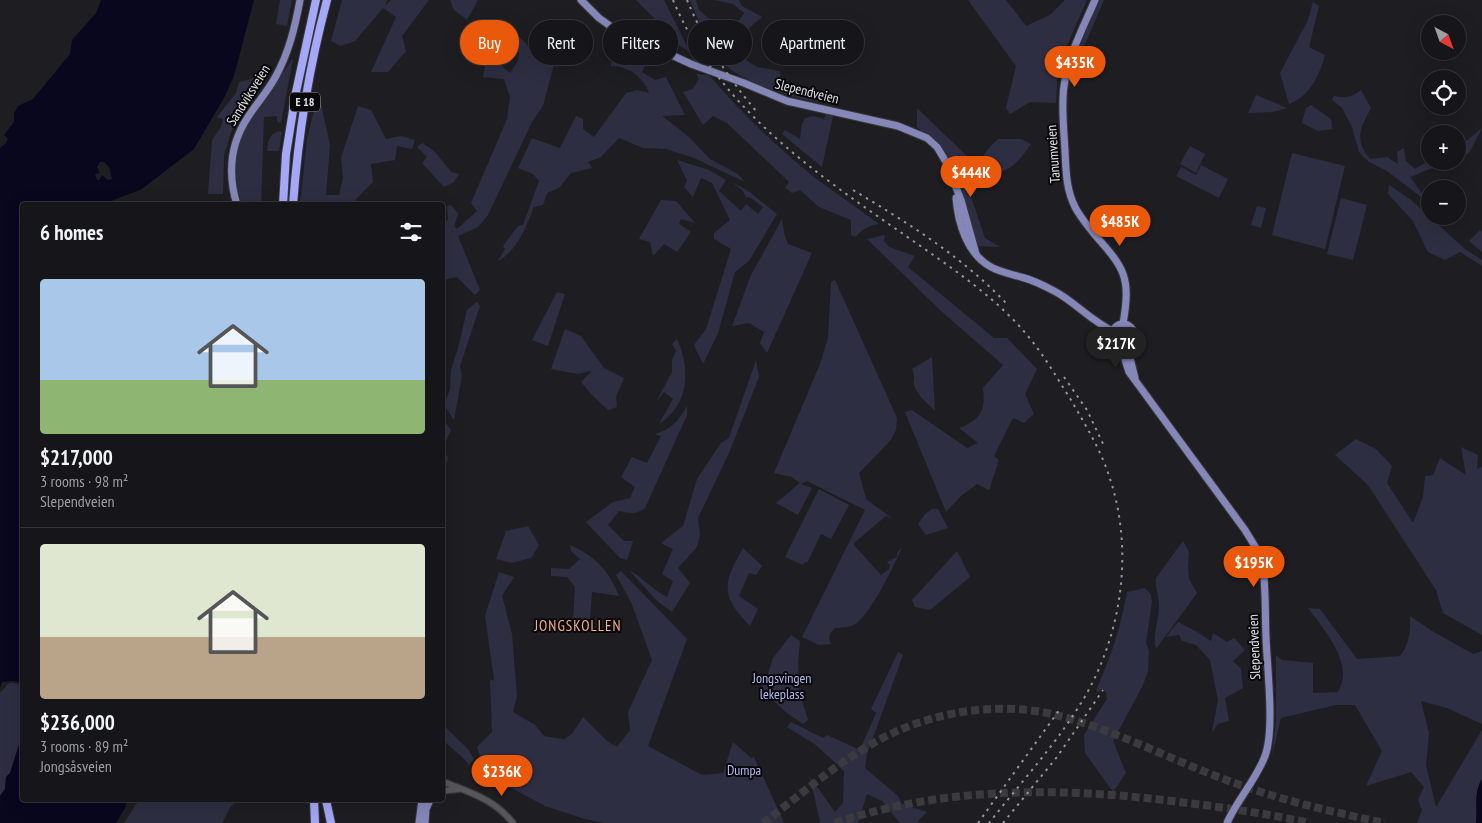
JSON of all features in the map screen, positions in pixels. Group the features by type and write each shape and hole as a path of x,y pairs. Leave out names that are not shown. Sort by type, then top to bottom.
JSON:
{"highway":[{"name":"E 18","path":"283,202 286,154 296,92 316,0"},
{"name":"E 18","path":"293,202 297,155 306,94 327,0"},
{"path":"314,802 314,821"},
{"path":"326,802 331,823"},
{"path":"326,823 328,814"}],"main road":[{"name":"Sandviksveien","path":"236,202 232,187 231,171 232,154 236,141 247,118 280,69 293,35 300,0"},
{"name":"Slependveien","path":"581,0 599,18 613,28 692,64 787,101 864,118 919,134 933,143 942,153 956,190 956,202 964,233 969,246 976,254 991,267 1028,279 1057,292 1092,320 1113,331"},
{"name":"Tanumveien","path":"1095,0 1065,78 1063,103 1066,178 1077,212 1124,273 1126,287 1123,324"},
{"path":"1123,324 1129,326 1133,331 1133,338 1130,343 1120,345 1114,340 1113,331 1117,326 1123,324"},
{"name":"Slependveien","path":"1130,343 1130,358 1136,380"},
{"name":"Slependveien","path":"1120,345 1129,372 1245,530 1256,548 1263,568 1269,713 1268,742 1265,756 1260,766 1227,823"},
{"path":"419,823 422,802"},
{"path":"425,823 426,809 429,802"}],"street":[{"path":"445,782 460,789 474,792 495,804 514,823"},
{"path":"445,791 460,789"}],"green space":[{"path":"280,0 292,0 287,26 276,24"},
{"path":"342,0 387,0 385,6 391,0 429,0 402,36 406,51 388,72 371,72 396,17 383,8 355,41 341,46 331,41"},
{"path":"450,0 478,0 467,20 454,10"},
{"path":"636,0 664,0 674,20 656,20"},
{"path":"690,0 696,0 699,10 711,20 699,20"},
{"path":"715,0 739,0 742,6 762,17 752,26 752,20 740,20 744,13 733,4"},
{"path":"968,0 1006,0 1026,26 1050,15 1065,0 1087,0 1058,66 1056,103 1030,102 1010,114 1006,108 1016,66"},
{"path":"1099,0 1104,0 1077,63 1067,93 1074,60"},
{"path":"1313,2 1319,6 1309,47 1325,55 1313,84 1303,96 1289,104 1280,73 1308,20"},
{"path":"678,28 688,48 688,51 678,45"},
{"path":"519,38 529,49 529,65 554,65 543,106 532,122 488,215 478,227 458,236 480,290 475,295 457,277 445,280 445,223 448,219 447,206 451,205 458,214 454,226 457,229 477,211 471,203 507,119 510,97 504,79 483,77 485,65 501,65 510,73 515,65 519,65"},
{"path":"293,58 281,123 277,122 277,116 264,117 261,202 240,202 235,171 237,151 244,131"},
{"path":"752,64 757,67 780,71 781,89 806,94 821,103 793,97 768,88 725,65"},
{"path":"646,65 642,72 655,80 666,77 685,115 662,116 688,136 710,159 738,174 745,182 694,158 666,149 643,148 619,138 601,157 588,162 592,168 571,173 559,188 547,193 543,205 534,207 516,245 505,257 498,261 505,249 503,246 518,226 523,225 539,181 533,174 518,168 532,138 560,148 576,116 583,119 583,129 594,137 626,93 637,90 649,93 639,77 629,70 611,66"},
{"path":"696,74 709,75 746,115 786,153 814,177 879,224 864,229 856,237 851,235 851,220 819,207 800,190 792,193 785,188 789,182 727,123 713,116 703,125 683,92 693,89 699,79"},
{"path":"259,77 262,83 231,132 224,156 223,194 208,194 212,140 221,127 223,119 217,117 236,93 239,82"},
{"path":"1361,90 1371,108 1360,134 1360,140 1365,152 1370,159 1387,157 1398,164 1397,152 1404,148 1406,161 1415,169 1421,165 1421,170 1427,170 1410,177 1421,192 1421,197 1387,171 1369,162 1359,152 1352,127 1342,108 1332,100 1334,96 1348,97"},
{"path":"1256,95 1287,108 1273,112 1248,113"},
{"path":"317,98 321,104 330,145 326,195 339,195 343,178 341,158 358,106 371,110 386,139 401,136 415,140 412,149 397,146 395,160 371,164 373,182 356,199 356,202 300,202 307,139"},
{"path":"1311,105 1331,119 1332,129 1318,131 1302,123 1306,108"},
{"path":"917,108 973,162 970,194 985,238 1000,247 976,246 947,158 926,134 917,127"},
{"path":"826,113 833,116 822,167 782,134 785,130 800,139 802,124 805,118 813,116 824,119"},
{"path":"1482,128 1469,153 1466,154 1466,141"},
{"path":"279,131 282,132 279,151 267,151 270,138"},
{"path":"998,139 1021,139 1031,144 1020,159 1010,168 980,178 983,156"},
{"path":"423,143 435,152 451,172 459,174 454,182 444,187 422,163 427,157 417,147"},
{"path":"1190,146 1205,154 1196,173 1180,164"},
{"path":"1292,153 1345,166 1325,249 1272,235"},
{"path":"677,160 709,170 726,180 719,191 741,211 746,204 758,214 763,207 751,198 746,197 742,190 732,182 748,191 777,214 749,261 735,272 718,333 703,364 694,345 706,329 731,249 714,239 714,233 730,220 712,183 701,178 693,197 684,187 687,181"},
{"path":"1201,165 1228,179 1219,198 1176,176 1181,167 1196,175"},
{"path":"1389,185 1411,200 1421,209 1421,225 1439,225 1465,249 1482,260 1482,266 1460,252 1445,260 1428,252 1413,221 1388,194"},
{"path":"1341,198 1367,205 1353,260 1327,254"},
{"path":"661,200 676,201 695,223 681,219 679,224 691,232 677,252 664,244 653,256 650,242 639,239"},
{"path":"1257,206 1266,208 1261,228 1251,225"},
{"path":"782,219 788,244 812,253 767,353 760,343 764,332 749,323 732,326 751,275"},
{"path":"1480,230 1482,232 1482,252 1469,241"},
{"path":"885,235 884,241 889,247 915,256 908,267 994,338 1007,338 1037,369 1025,394 1034,414 1024,423 1013,418 994,456 999,460 989,490 977,484 961,496 946,512 905,412 912,410 967,448 978,443 959,428 972,422 980,414 984,396 983,388 1003,365 942,312 867,239"},
{"path":"835,280 897,418 896,430 890,441 859,473 866,499 893,519 886,516 854,545 881,575 889,569 890,565 887,562 897,557 897,553 902,547 894,565 867,612 852,626 835,628 829,639 831,644 819,645 802,637 865,510 807,481 801,484 812,488 798,515 776,503 800,483 792,477 774,473 820,364 828,338 831,282"},
{"path":"557,292 565,294 548,346 532,340"},
{"path":"477,302 480,306 460,366 462,376 454,420 445,406 445,402 450,389 451,370 467,310"},
{"path":"565,329 581,336 604,368 624,378 616,397 617,407 608,410 581,382 592,371 578,374 551,369"},
{"path":"677,339 684,363 685,375 682,397 669,416 659,424 673,399 664,392 656,402 672,372 672,360 676,351 672,344"},
{"path":"932,357 935,411 918,393 914,385 912,369"},
{"path":"756,360 759,377 729,453 698,518 700,535 697,547 678,568 690,583 672,612 657,601 629,570 667,597 673,581 662,574 673,549 661,543 683,526 697,479 721,443 729,438"},
{"path":"687,406 687,415 645,508 636,513 619,511 608,525 624,541 633,541 627,560 620,558 586,522 613,502 630,498 635,487 621,477 632,457 647,463 661,436 655,434 666,430 674,424"},
{"path":"445,422 451,430 445,444"},
{"path":"1356,439 1376,449 1392,466 1387,483 1413,523 1423,497 1425,476 1433,475 1440,458 1466,475 1461,447 1478,455 1477,469 1482,467 1482,635 1443,613 1436,590 1368,485 1335,455"},
{"path":"445,452 448,458 445,469"},
{"path":"819,489 849,505 831,539 821,534 807,563 805,562 803,565 785,557"},
{"path":"932,509 938,509 948,528 926,535 918,524 925,514"},
{"path":"528,526 539,545 531,558 512,563 496,559 506,531"},
{"path":"1183,541 1189,552 1189,579 1197,593 1156,649 1155,638 1159,606 1156,578"},
{"path":"570,545 594,559 606,571 619,596 592,592 590,619 573,619 575,587 567,577 551,576 551,568 569,569 580,559 571,551"},
{"path":"743,548 762,566 756,575 749,573 739,596 758,609 750,626 734,606 728,589 731,571"},
{"path":"957,551 970,577 930,610 915,607 912,600"},
{"name":"Dumpa","path":"621,571 687,639 648,746 702,775 723,773 733,742 751,758 754,757 784,823 605,823 585,819 545,806 485,774 477,747 492,732 490,681 494,679 485,616 499,572 514,577 502,596 512,634 517,696 513,712 535,725 544,736 564,739 572,734 583,717 607,741 617,747 630,730 628,712 652,660 631,602 616,575"},
{"path":"1145,588 1151,595 1152,601 1146,643 1149,651 1148,672 1113,741 1126,773 1113,792 1085,753 1084,735 1107,699 1106,692 1102,689 1097,693 1097,688 1115,641 1127,592"},
{"path":"1308,608 1320,609 1357,659 1400,656 1406,647 1409,637 1410,616 1473,654 1482,651 1482,724 1447,708 1421,701 1429,733 1426,765 1436,807 1482,730 1482,779 1477,795 1476,823 1417,823 1422,810 1418,800 1424,787 1411,772 1366,786 1382,751 1355,705 1336,705 1281,718 1272,756 1276,720 1276,655 1282,660 1313,663 1313,693 1338,692 1342,681 1343,670 1335,647"},
{"path":"1178,622 1211,641 1213,633 1227,642 1234,638 1245,650 1233,661 1241,669 1243,688 1225,698 1229,721 1218,724 1212,732 1218,700 1210,660 1196,645 1182,641 1179,635 1166,637"},
{"name":"Jongsvingen lekeplass","path":"791,635 800,641 798,662 799,691 808,720 803,724 787,713 761,690 773,658"},
{"path":"898,652 903,655 867,754 865,768 898,796 902,804 927,812 918,821 921,823 900,823 882,801 867,794 858,823 819,823 810,777 835,812 843,803 844,771 816,745 787,727 791,722 823,738 827,735 860,750 876,713 871,709"},
{"path":"9,683 20,685 20,741 10,773 6,777 5,789 0,796 0,693"},
{"path":"445,727 468,749 474,759 467,767 468,763 445,741"},
{"path":"236,802 231,806 222,823 124,823 137,803"}],"shaded area":[{"path":"101,0 254,0 234,76 224,98 194,149 142,189 109,202 20,202 20,683 2,682 0,688 0,148 8,139 4,135 14,122 14,113 18,106 33,99 70,54 72,40 96,13","holes":["100,162 104,162 109,167 112,179 108,180 102,175 97,180 95,174 100,173 97,167"]},
{"path":"20,741 20,802 126,802 125,808 116,823 0,823 0,796 5,789 6,777 10,773"},
{"path":"1482,779 1482,823 1476,823 1477,795"}],"tunnel":[{"path":"763,823 856,753 897,731 935,718 987,709 1039,712 1078,721 1248,788 1306,805 1385,823"},
{"path":"835,823 878,811 922,802 965,796 1054,792 1098,794 1187,803 1248,811 1310,823"}],"railway":[{"path":"673,0 696,46 726,86 760,123 797,156 837,187 970,282 1012,318 1039,350 1071,400 1095,443 1107,470 1120,526 1122,555 1121,584 1110,640 1100,667 1087,693 1065,727 989,823"},
{"path":"687,0 701,30 718,59 736,86 757,112"},
{"path":"853,190 914,228 952,255 1006,303"},
{"path":"1064,377 1087,410 1105,448"},
{"path":"1003,823 1057,757 1103,690"},
{"path":"978,823 1060,709"}],"district":[{"name":"JONGSKOLLEN","path":"578,626"}]}
